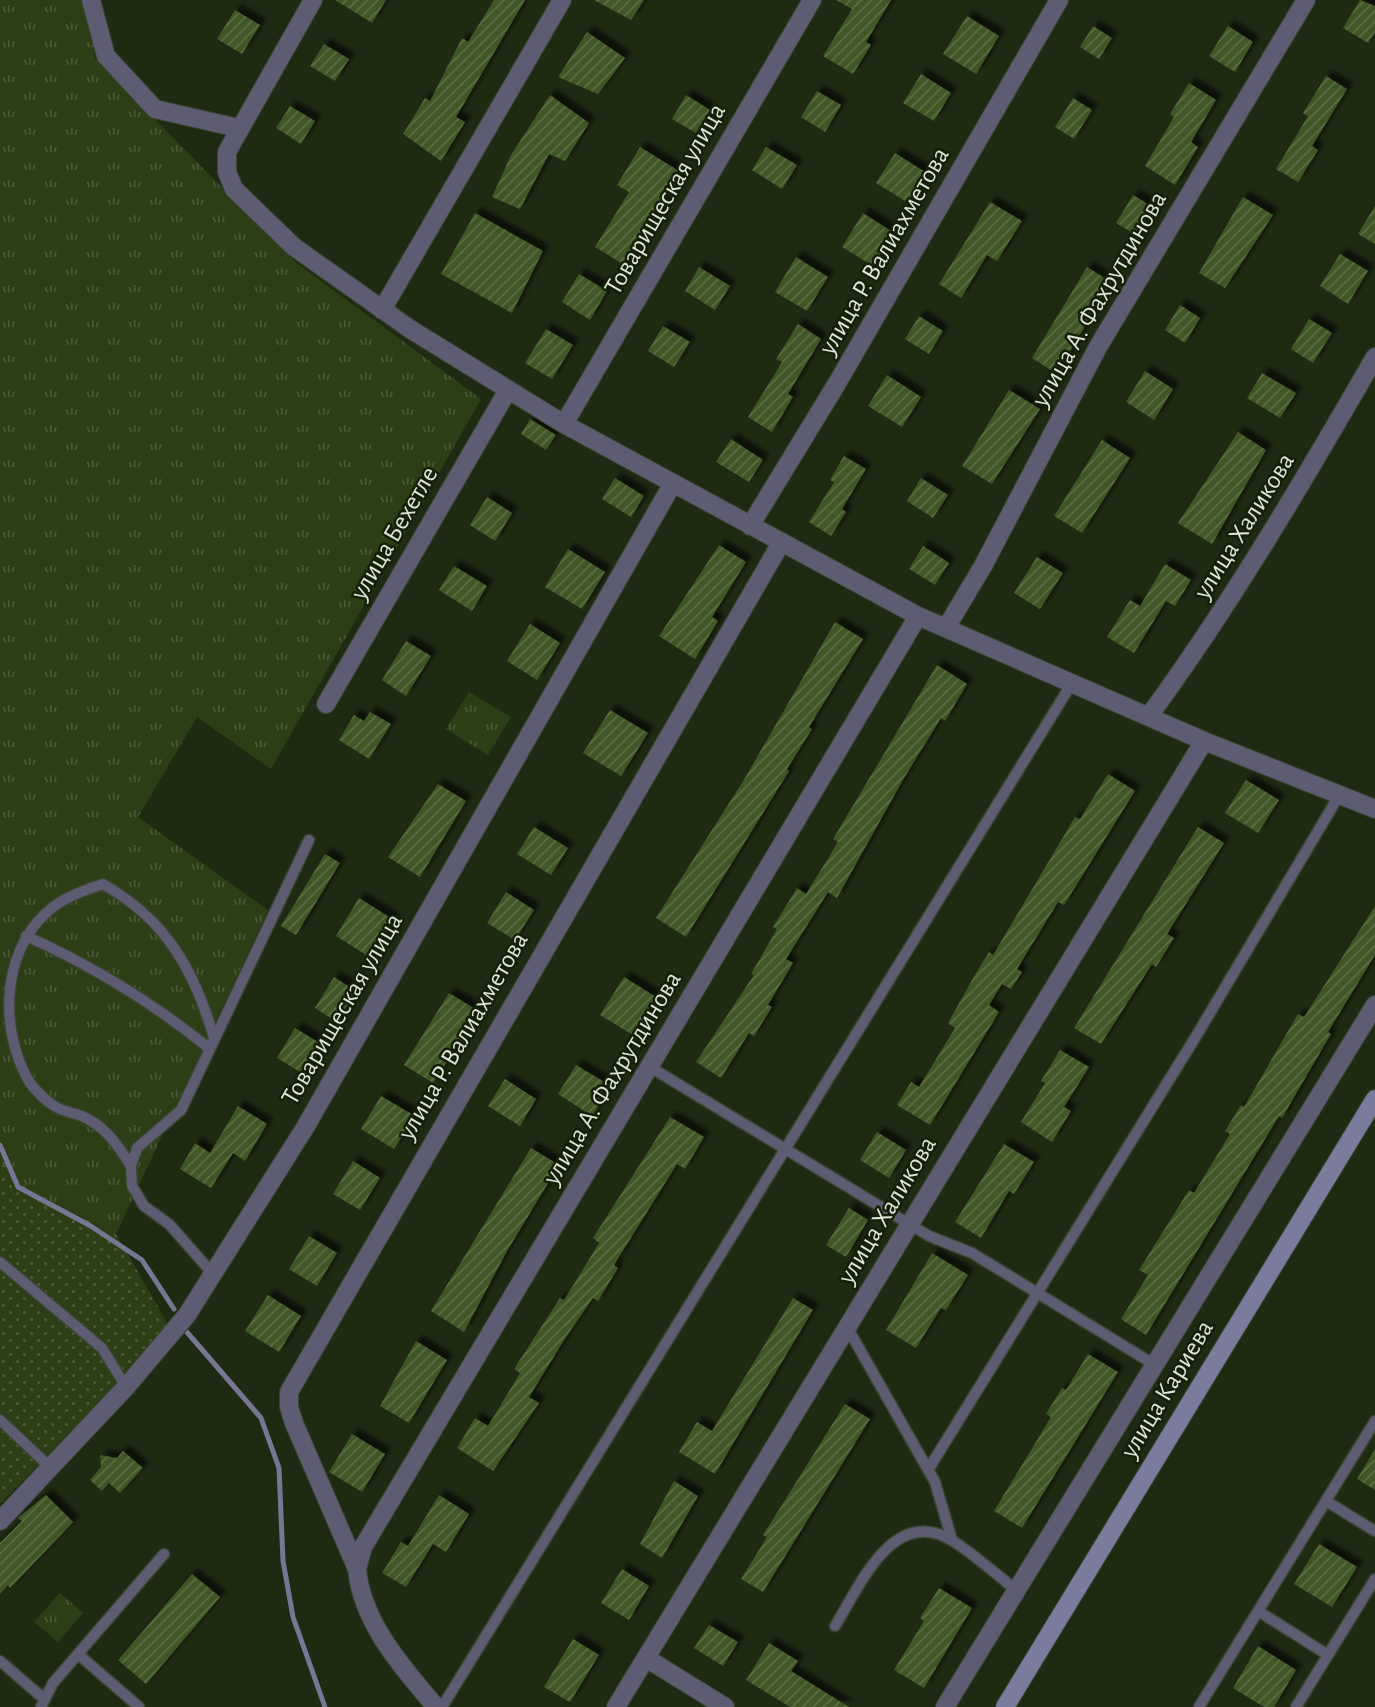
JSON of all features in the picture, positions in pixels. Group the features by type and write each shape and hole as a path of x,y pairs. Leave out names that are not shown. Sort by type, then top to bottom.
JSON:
{"main road":[{"name":"улица Кариева","path":"1004,1707 1375,1099"}],"street":[{"path":"91,0 106,56 155,109 238,128"},
{"path":"313,0 238,128 227,152 227,172 234,189 294,247 382,310 564,424 918,616 1204,741 1375,809"},
{"path":"382,310 562,0"},
{"name":"Товарищеская улица","path":"564,424 812,0"},
{"name":"улица Р. Валиахметова","path":"750,526 889,296 1059,0"},
{"name":"улица А. Фахрутдинова","path":"946,628 983,566 1098,347 1306,0"},
{"name":"улица Халикова","path":"1149,716 1263,549 1375,357"},
{"name":"улица Бехетле","path":"326,704 508,390"},
{"name":"Товарищеская улица","path":"0,1521 52,1469 187,1315 306,1126 673,483"},
{"name":"улица Р. Валиахметова","path":"436,1707 391,1654 359,1591 357,1569 291,1415 289,1392 293,1380 781,543"},
{"name":"улица А. Фахрутдинова","path":"357,1569 363,1547 918,616"},
{"name":"улица Халикова","path":"616,1707 1204,741"},
{"path":"946,1707 1375,1005"},
{"path":"646,1658 725,1707"}],"lane":[{"path":"442,1707 1072,683"},
{"path":"928,1470 1188,1050 1340,794"},
{"path":"213,1274 169,1224 144,1206 132,1186 131,1166 137,1148 181,1110 309,840"},
{"path":"131,1166 115,1141 100,1126 85,1117 57,1108 30,1084 14,1057 6,1026 5,995 12,964 26,936 47,912 73,894 103,884 132,900 161,929 185,962 203,999 212,1044"},
{"path":"26,936 126,986 212,1044"},
{"path":"650,1067 929,1236 972,1253 1155,1365"},
{"path":"0,1262 102,1348 126,1387"},
{"path":"847,1327 928,1470 941,1497 952,1540"},
{"path":"0,1420 52,1469"},
{"path":"1199,1707 1375,1421"},
{"path":"1326,1501 1375,1531"},
{"path":"835,1626 882,1551 900,1537 919,1532 934,1533 952,1540 1017,1591"},
{"path":"0,1661 42,1703 78,1654 164,1554"},
{"path":"1296,1707 1375,1579"},
{"path":"1258,1611 1328,1655"},
{"path":"78,1654 139,1707"}],"green space":[{"path":"0,0 87,0 95,58 294,261 481,399 271,769 197,717 138,817 268,910 116,1234 30,1191 0,1162"},
{"path":"469,692 511,717 488,755 446,729"},
{"path":"0,1162 30,1191 116,1234 168,1324 114,1388 0,1504"},
{"path":"60,1593 83,1613 58,1642 34,1622"}],"building":[{"path":"335,0 386,0 372,23"},
{"path":"494,0 525,0 456,117 465,122 441,161 403,134 425,98 430,101 462,38 468,42"},
{"path":"594,0 644,0 631,20"},
{"path":"836,0 891,0 866,42 871,45 853,74 823,56 852,9"},
{"path":"1360,0 1375,6 1375,32 1368,43 1343,28"},
{"path":"235,10 260,25 242,54 217,39"},
{"path":"967,16 999,36 976,74 943,54"},
{"path":"1093,26 1112,38 1099,59 1080,47"},
{"path":"1228,26 1253,42 1235,72 1209,56"},
{"path":"587,32 625,58 598,94 558,77"},
{"path":"324,44 349,59 335,81 310,66"},
{"path":"921,74 951,93 934,121 903,103"},
{"path":"1326,76 1347,89 1312,146 1318,150 1298,182 1276,169 1308,116 1303,113"},
{"path":"1189,83 1216,100 1191,142 1198,147 1175,185 1145,166 1174,117 1170,114"},
{"path":"817,91 841,105 825,132 801,117"},
{"path":"550,95 589,123 565,161 549,154 520,209 492,197 511,155"},
{"path":"686,95 710,110 696,133 672,119"},
{"path":"1073,98 1092,110 1074,139 1055,127"},
{"path":"290,106 315,121 301,144 276,128"},
{"path":"640,147 682,173 623,264 595,247 629,192 617,185"},
{"path":"766,147 797,165 782,189 752,170"},
{"path":"895,153 925,172 907,202 876,183"},
{"path":"1133,195 1153,207 1136,235 1116,223"},
{"path":"1243,197 1273,215 1225,288 1199,273"},
{"path":"990,202 1022,221 997,261 987,255 961,298 939,284"},
{"path":"1375,206 1375,244 1358,234"},
{"path":"475,213 543,251 512,313 441,274"},
{"path":"863,213 894,233 873,266 842,247"},
{"path":"1340,254 1368,271 1348,304 1320,286"},
{"path":"796,257 828,277 807,311 775,292"},
{"path":"699,267 730,286 715,310 685,291"},
{"path":"1087,267 1111,282 1057,374 1032,358"},
{"path":"579,274 607,291 590,320 562,302"},
{"path":"1180,305 1200,318 1185,343 1165,330"},
{"path":"919,316 943,331 929,354 905,339"},
{"path":"1309,319 1332,333 1313,363 1291,349"},
{"path":"798,324 821,339 788,394 793,397 772,432 748,417 782,362 776,359"},
{"path":"663,326 690,342 674,367 648,351"},
{"path":"546,329 573,345 552,379 525,363"},
{"path":"1145,371 1173,389 1154,420 1126,402"},
{"path":"1262,373 1296,393 1280,418 1247,398"},
{"path":"887,375 921,397 902,427 868,406"},
{"path":"1009,390 1040,409 992,484 962,466"},
{"path":"530,419 556,435 546,450 521,434"},
{"path":"1238,432 1266,450 1212,544 1178,523"},
{"path":"731,439 763,460 749,482 716,462"},
{"path":"1102,440 1130,458 1082,533 1054,516"},
{"path":"844,456 866,469 842,509 846,512 831,536 809,522 834,482 830,480"},
{"path":"615,478 644,496 631,517 602,499"},
{"path":"921,478 948,495 933,518 907,501"},
{"path":"487,497 512,513 495,541 470,525"},
{"path":"719,545 746,562 712,617 718,621 695,659 659,636"},
{"path":"923,546 949,563 935,585 909,569"},
{"path":"568,549 605,572 582,609 545,587"},
{"path":"1037,557 1063,573 1040,609 1014,593"},
{"path":"1165,564 1191,580 1175,606 1166,601 1134,653 1107,637 1130,600 1140,606"},
{"path":"454,566 487,586 472,611 439,590"},
{"path":"835,622 863,639 809,727 812,729 787,769 789,771 686,937 656,918 745,778"},
{"path":"530,624 560,643 537,680 507,661"},
{"path":"406,641 431,656 406,696 382,680"},
{"path":"937,665 967,684 945,721 941,718 904,778 837,898 828,892 786,959 793,963 768,1005 772,1007 754,1036 749,1033 721,1078 696,1062 754,975 751,974 777,929 773,927 797,888 806,894 838,842 833,839"},
{"path":"610,710 648,733 621,776 583,753"},
{"path":"370,712 391,724 369,759 339,740 354,715 364,721"},
{"path":"1108,774 1135,791 1064,905 1058,902 1017,969 1022,972 1011,989 1002,984 989,1005 999,1012 930,1125 897,1105 911,1082 919,1087 955,1028 948,1023 976,973 989,952 993,955 1075,817 1080,819"},
{"path":"1246,780 1279,800 1258,833 1225,813"},
{"path":"438,784 466,801 420,877 388,857"},
{"path":"534,827 568,848 551,875 517,854"},
{"path":"1198,827 1224,843 1167,934 1174,938 1156,967 1152,964 1101,1044 1074,1028"},
{"path":"325,854 340,863 296,935 281,926"},
{"path":"506,892 534,910 515,940 487,923"},
{"path":"359,898 394,920 371,958 336,936"},
{"path":"1375,906 1375,955 1328,1032 1331,1034 1282,1118 1279,1116 1146,1335 1121,1319 1148,1275 1139,1270 1189,1190 1194,1193 1230,1134 1225,1131 1241,1105 1244,1107 1298,1014 1304,1017"},
{"path":"334,977 356,991 337,1022 315,1008"},
{"path":"624,977 656,997 633,1035 600,1015"},
{"path":"449,993 480,1012 433,1083 404,1065"},
{"path":"295,1028 323,1045 305,1075 277,1058"},
{"path":"1060,1050 1089,1067 1064,1107 1071,1111 1052,1142 1021,1122 1045,1083 1041,1081"},
{"path":"576,1065 611,1086 592,1116 558,1094"},
{"path":"505,1079 536,1099 520,1126 488,1106"},
{"path":"381,1096 415,1116 394,1149 361,1129"},
{"path":"238,1106 267,1124 245,1161 233,1153 211,1188 180,1169 195,1143 210,1153"},
{"path":"670,1117 704,1137 685,1169 677,1164 614,1265 618,1268 598,1301 593,1298 566,1337 529,1397 539,1403 493,1471 457,1448 475,1418 488,1426 520,1373 514,1369 560,1298 564,1300 599,1243 593,1238"},
{"path":"877,1132 906,1150 889,1178 860,1160"},
{"path":"1004,1144 1034,1162 1014,1194 1009,1191 981,1238 955,1222"},
{"path":"531,1148 559,1165 507,1251 464,1332 431,1311"},
{"path":"353,1161 380,1178 360,1210 333,1194"},
{"path":"849,1208 868,1220 846,1257 826,1245"},
{"path":"309,1236 337,1253 317,1286 289,1269"},
{"path":"932,1253 968,1275 946,1310 941,1308 916,1348 886,1330"},
{"path":"268,1295 301,1316 279,1352 245,1331"},
{"path":"793,1298 813,1310 715,1474 679,1452 697,1422 712,1431"},
{"path":"416,1341 447,1360 409,1423 380,1406"},
{"path":"1088,1354 1118,1372 1022,1528 994,1511 1051,1417 1046,1414 1062,1388 1066,1390"},
{"path":"845,1404 870,1419 763,1592 741,1579 767,1537 763,1535"},
{"path":"352,1434 385,1454 362,1492 329,1472"},
{"path":"1375,1449 1375,1490 1357,1479"},
{"path":"123,1451 143,1468 120,1493 109,1483 102,1491 90,1480 101,1467 100,1455 117,1458"},
{"path":"674,1481 698,1496 662,1558 640,1544"},
{"path":"46,1495 73,1522 10,1588 8,1585 0,1594 0,1543 22,1521 18,1518"},
{"path":"439,1495 469,1514 446,1552 433,1544 406,1587 382,1573 401,1542 408,1546"},
{"path":"1319,1544 1357,1567 1332,1607 1294,1584"},
{"path":"622,1569 649,1586 629,1620 601,1603"},
{"path":"192,1574 220,1597 146,1684 118,1660"},
{"path":"939,1588 972,1608 924,1688 894,1670 924,1621 920,1618"},
{"path":"709,1625 738,1642 723,1666 694,1648"},
{"path":"573,1639 599,1655 570,1702 544,1687"},
{"path":"769,1643 798,1661 791,1671 849,1707 790,1707 746,1680"},
{"path":"1258,1646 1296,1670 1274,1707 1264,1707 1233,1688"}],"waterway":[{"path":"0,1145 18,1187 89,1225 142,1260 174,1309"},
{"path":"186,1331 261,1418 279,1468 283,1561 293,1617 325,1707"}]}
